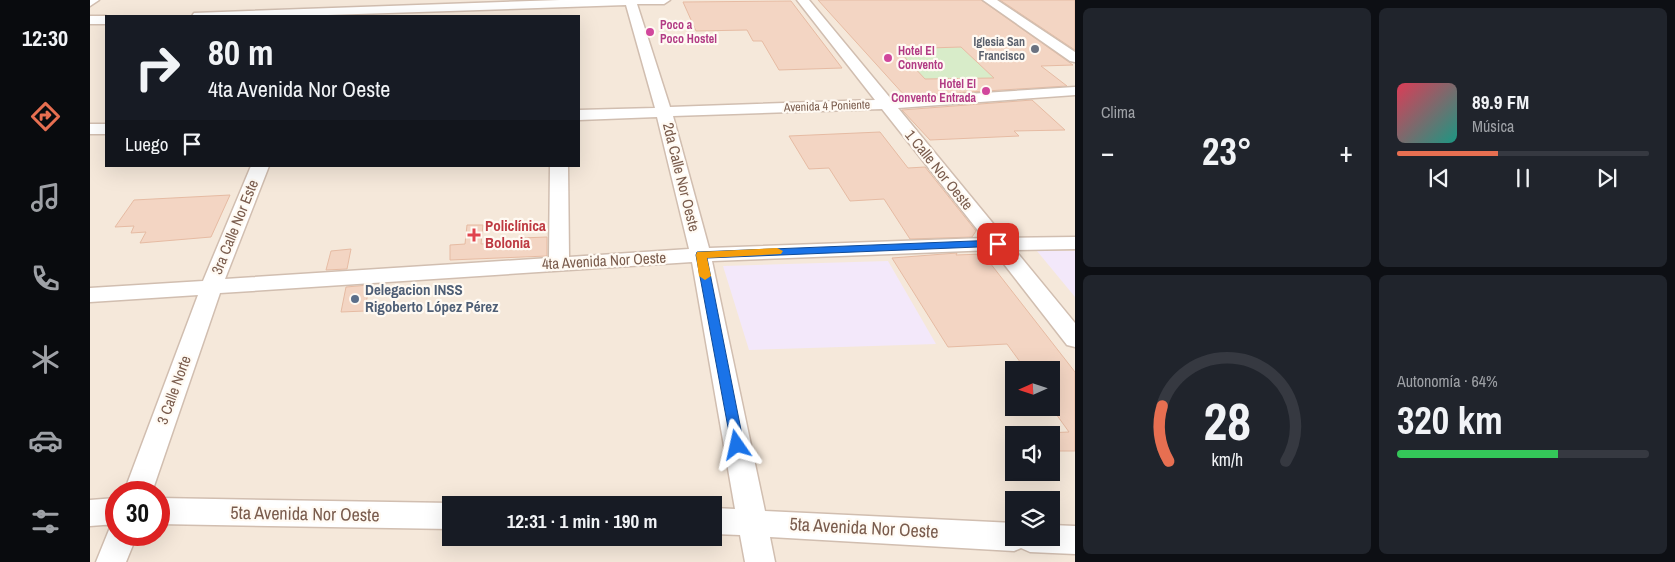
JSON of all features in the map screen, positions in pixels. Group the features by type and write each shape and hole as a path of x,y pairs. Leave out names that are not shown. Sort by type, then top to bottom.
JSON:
{"street":[{"path":"340,14 348,0"},
{"name":"2da Calle Nor Oeste","path":"630,0 664,112 701,255 760,562"},
{"path":"269,15 340,14 664,0"},
{"name":"1 Calle Nor Oeste","path":"803,0 1075,340"},
{"path":"989,0 1075,58"},
{"path":"90,20 105,20"},
{"name":"Avenida 4 Poniente","path":"580,115 886,104 1075,90"},
{"path":"90,129 105,129"},
{"name":"3ra Calle Nor Este","path":"211,288 260,167"},
{"path":"559,167 559,263"},
{"name":"4ta Avenida Nor Oeste","path":"90,295 701,255 1075,243"},
{"name":"3 Calle Norte","path":"142,481 211,288"},
{"name":"5ta Avenida Nor Oeste","path":"170,511 442,516"},
{"path":"90,513 105,512"},
{"name":"5ta Avenida Nor Oeste","path":"722,521 1005,536"},
{"path":"1060,539 1075,540"},
{"path":"111,562 118,546"}],"shaded area":[{"path":"90,0 1075,0 1075,562 90,562"},
{"path":"1037,251 1075,251 1075,297"},
{"path":"888,261 936,344 749,350 723,266"}],"green space":[{"path":"961,47 994,78 925,79 897,49"}],"building":[{"path":"818,0 981,0 1073,65 1041,66 1067,86 905,96","holes":["961,47 994,78 925,79 897,49"]},
{"path":"1000,0 1075,0 1075,50"},
{"path":"791,1 842,68 779,70 762,41 753,41 747,30 696,31 683,2"},
{"path":"1032,100 1065,130 1014,131 1019,136 930,140 902,110"},
{"path":"880,132 908,168 925,167 976,231 972,237 910,239 884,199 850,201 829,168 809,169 789,136"},
{"path":"230,195 211,237 140,243 146,232 131,233 134,226 115,227 134,200"},
{"path":"467,225 483,225 481,244 520,242 521,238 547,237 547,256 450,260 450,245 465,244"},
{"path":"351,249 347,269 326,270 331,251"},
{"path":"957,253 956,255 983,254 1075,372 1075,451 1060,451 1060,432 1069,432 1057,416 1060,416 1060,361 1019,361 1007,344 948,347 892,258"},
{"name":"Delegacion INSS Rigoberto López Pérez","path":"369,285 365,311 341,312 346,287"}],"slow traffic":[{"path":"705,276 701,255 777,251"}],"place":[{"name":"Poco a Poco Hostel","path":"650,32"},
{"name":"Iglesia San Francisco","path":"1035,49"},
{"name":"Hotel El Convento","path":"888,58"},
{"name":"Hotel El Convento Entrada","path":"986,91"},
{"name":"Policlínica Bolonia","path":"474,235"},
{"name":"Delegacion INSS Rigoberto López Pérez","path":"355,299"}],"route":[{"path":"737,445 701,255 998,244"}]}
